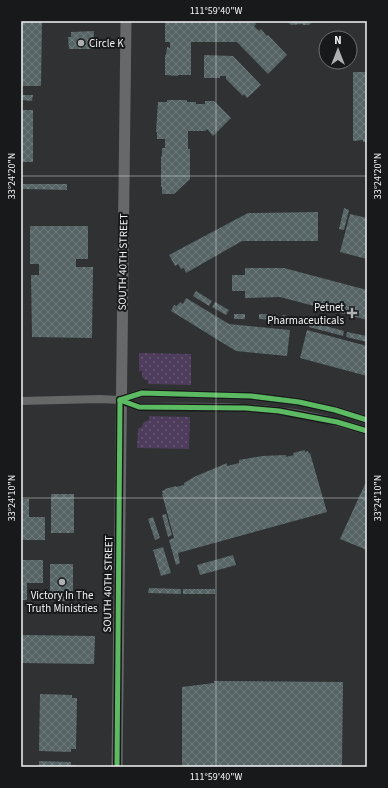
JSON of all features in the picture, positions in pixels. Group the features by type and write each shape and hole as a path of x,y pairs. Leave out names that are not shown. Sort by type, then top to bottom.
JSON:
{"main road":[{"name":"SOUTH 40TH STREET","path":"117,767 120,400 126,21"}],"street":[{"path":"21,401 120,400 139,394 251,396 299,402 335,410 367,420"},
{"path":"120,400 139,407 246,408 279,411 337,422 367,431"}],"shaded area":[{"path":"139,353 191,354 191,385 148,384 148,380 145,380 142,377 142,371 139,371"},
{"path":"149,416 190,417 189,449 137,448 138,428 141,428 144,422 149,420"}],"building":[{"path":"21,21 42,21 41,86 21,86"},
{"path":"165,21 253,21 256,24 254,26 259,31 261,29 267,36 268,35 287,55 268,74 237,42 191,42 191,75 165,75 165,55 167,47 170,48 170,42 165,42"},
{"path":"287,21 313,21 309,25 291,25"},
{"name":"Circle K","path":"94,31 93,49 69,49 68,37 71,37 71,32"},
{"path":"204,55 233,56 261,85 247,98 244,94 243,96 226,79 226,76 220,76 220,78 204,78"},
{"path":"353,72 367,72 367,142 363,142 363,140 353,141"},
{"path":"21,95 33,95 32,101 21,100"},
{"path":"167,100 187,100 187,102 196,102 196,104 205,104 205,101 214,101 231,118 213,136 207,129 205,131 188,131 188,149 190,149 190,179 174,194 162,194 161,156 162,148 165,148 165,139 157,139 156,132 158,102 167,102"},
{"path":"22,110 33,110 33,162 22,162"},
{"path":"23,184 67,184 67,190 23,189"},
{"path":"344,208 349,210 344,230 339,229"},
{"path":"318,212 318,241 242,241 186,273 184,268 181,269 178,264 175,266 169,255 248,213"},
{"path":"350,214 367,218 367,259 340,252"},
{"path":"30,226 88,226 88,259 76,259 76,267 93,267 92,338 32,337 31,275 39,275 39,264 30,264"},
{"path":"245,268 284,268 367,290 367,320 280,297 245,298 245,291 232,291 232,275 245,275"},
{"path":"196,291 212,301 209,306 193,296"},
{"path":"186,298 229,324 290,330 287,356 236,351 171,311 174,305 177,306 180,302 183,304"},
{"path":"215,302 229,310 226,315 212,307"},
{"path":"234,314 245,314 245,319 234,319"},
{"path":"259,314 277,314 277,320 259,319"},
{"path":"282,315 293,317 291,323 281,320"},
{"path":"311,322 344,331 343,336 309,327"},
{"path":"307,330 367,346 367,376 300,358"},
{"path":"347,332 367,336 367,342 346,337"},
{"path":"305,450 305,452 308,451 309,454 310,453 327,512 178,553 180,563 176,565 169,540 174,538 162,491 184,485 184,483 194,477 227,463 227,466 239,463 239,460 262,456 286,455 286,457 294,455 293,453"},
{"path":"365,484 367,485 367,550 340,539"},
{"path":"51,494 74,494 74,533 51,533"},
{"path":"21,499 29,499 29,517 45,517 45,540 21,540"},
{"path":"166,514 172,535 168,537 162,515"},
{"path":"153,517 160,538 155,540 148,519"},
{"path":"163,547 171,573 161,576 153,550"},
{"path":"233,555 236,565 200,575 197,565"},
{"path":"21,560 43,560 43,583 27,583 27,600 21,600"},
{"name":"Victory In The Truth Ministries","path":"50,564 73,564 73,601 50,601"},
{"path":"149,588 181,589 181,594 148,593"},
{"path":"183,589 215,589 215,594 183,594"},
{"path":"21,635 95,636 94,664 21,663"},
{"path":"214,681 343,682 342,767 182,767 182,687 214,683"},
{"path":"40,694 72,695 72,698 77,698 76,749 71,749 71,752 39,751"},
{"path":"39,761 71,762 71,765 76,765 76,767 39,767"}],"cycle path":[{"path":"120,400 142,393 251,396 299,402 335,410 367,420"},
{"path":"120,400 139,407 246,408 279,411 337,422 367,431"},
{"path":"117,767 120,400"}],"place":[{"name":"Circle K","path":"81,43"},
{"name":"Petnet Pharmaceuticals","path":"352,313"},
{"name":"Victory In The Truth Ministries","path":"62,582"}]}
